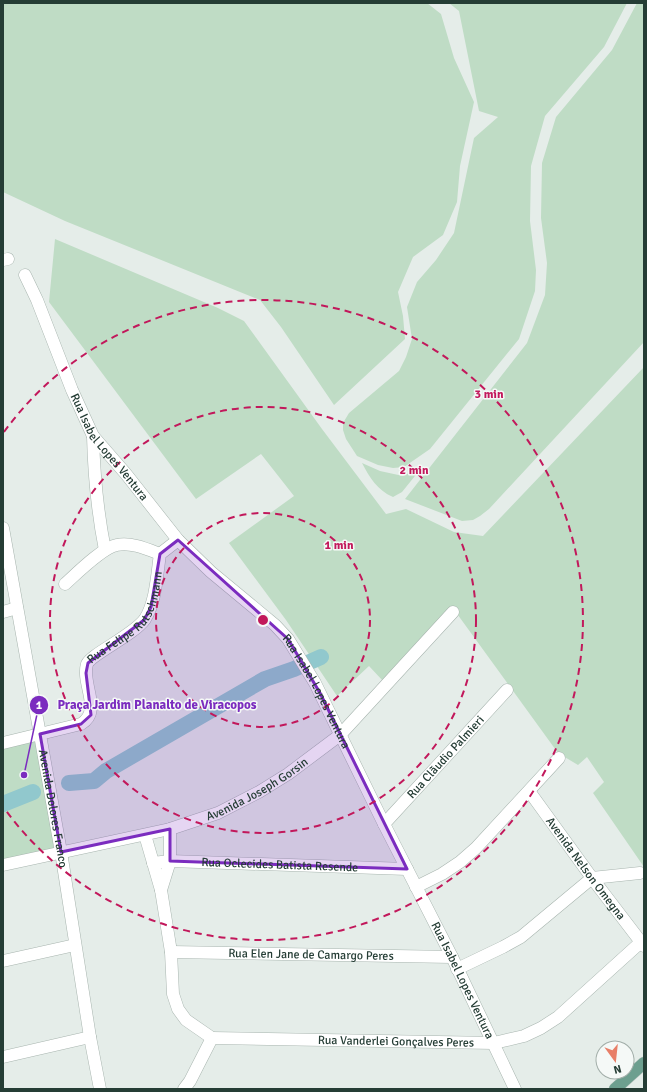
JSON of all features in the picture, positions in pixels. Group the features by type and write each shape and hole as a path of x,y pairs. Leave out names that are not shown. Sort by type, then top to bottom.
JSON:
{"main road":[{"path":"615,1089 644,1063"}],"street":[{"name":"Rua Isabel Lopes Ventura","path":"25,275 37,300 72,390 92,436 126,474 178,540 211,572 275,625 288,639 310,675 452,957 515,1089"},
{"path":"92,436 93,469 98,514 105,550"},
{"name":"Avenida Dolores Franco","path":"3,528 61,852 90,1037 100,1089"},
{"name":"Rua Felipe Rutschmann","path":"40,734 81,724 88,720 91,715 86,673 88,663 96,655 133,631 144,620 151,607 160,554 178,540"},
{"path":"65,584 105,550 117,544 143,548 160,554"},
{"path":"3,612 17,608"},
{"name":"Avenida Joseph Gorsin","path":"3,865 170,829 198,821 218,813 259,792 288,774 340,735 453,612"},
{"name":"Rua Clãudio Palmieri","path":"384,824 507,690"},
{"path":"3,743 40,734"},
{"path":"416,887 442,874 460,862 476,848 530,791 558,758"},
{"name":"Avenida Nelson Omegna","path":"530,791 592,878 643,944"},
{"path":"161,890 170,861 170,829"},
{"path":"145,835 161,890 171,952 173,994 178,1009 186,1020 212,1038 190,1081 184,1089"},
{"name":"Rua Oclecides Batista Resende","path":"153,863 170,861 407,869"},
{"path":"457,969 521,937 592,878 640,873"},
{"name":"Rua Vanderlei Gonçalves Peres","path":"212,1038 494,1043 524,1036 552,1021 643,944"},
{"path":"3,961 75,945"},
{"name":"Rua Elen Jane de Camargo Peres","path":"171,952 452,957"},
{"path":"3,1057 90,1037"}],"highlighted area":[{"path":"178,540 288,639 320,693 407,869 170,861 170,829 61,852 40,734 81,724 91,715 86,673 88,663 144,620 151,607 160,554"}],"green space":[{"path":"3,3 427,3 441,14 454,58 474,102 460,166 457,202 443,235 413,257 398,292 403,316 405,339 334,405 281,327 260,300 65,221 3,192"},
{"path":"449,3 627,3 604,47 545,116 531,166 530,221 536,270 535,291 519,339 430,449 404,467 393,468 378,465 357,456 346,439 343,430 343,423 349,413 399,371 406,357 412,339 407,307 417,282 436,260 454,233 474,138 498,117 479,111 459,11"},
{"path":"637,3 644,3 644,342 489,509 480,516 473,520 462,521 405,499 527,343 545,295 547,263 541,218 542,163 556,117 612,50"},
{"path":"55,239 218,308 244,321 386,514 406,509 454,532 483,536 644,367 644,867 593,793 604,782 587,757 578,765 558,753 455,611 383,681 369,666 337,696 286,620 229,543 294,496 261,454 196,499 49,302"},
{"path":"362,463 380,471 403,476 423,466 402,492 393,497 374,483"},
{"path":"37,737 54,849 3,862 3,745"}],"waterway":[{"path":"69,783 94,781 106,771 265,679 294,669 321,657"},
{"path":"3,804 33,792"}],"place":[{"name":"Praça Jardim Planalto de Viracopos","path":"24,775"}]}
